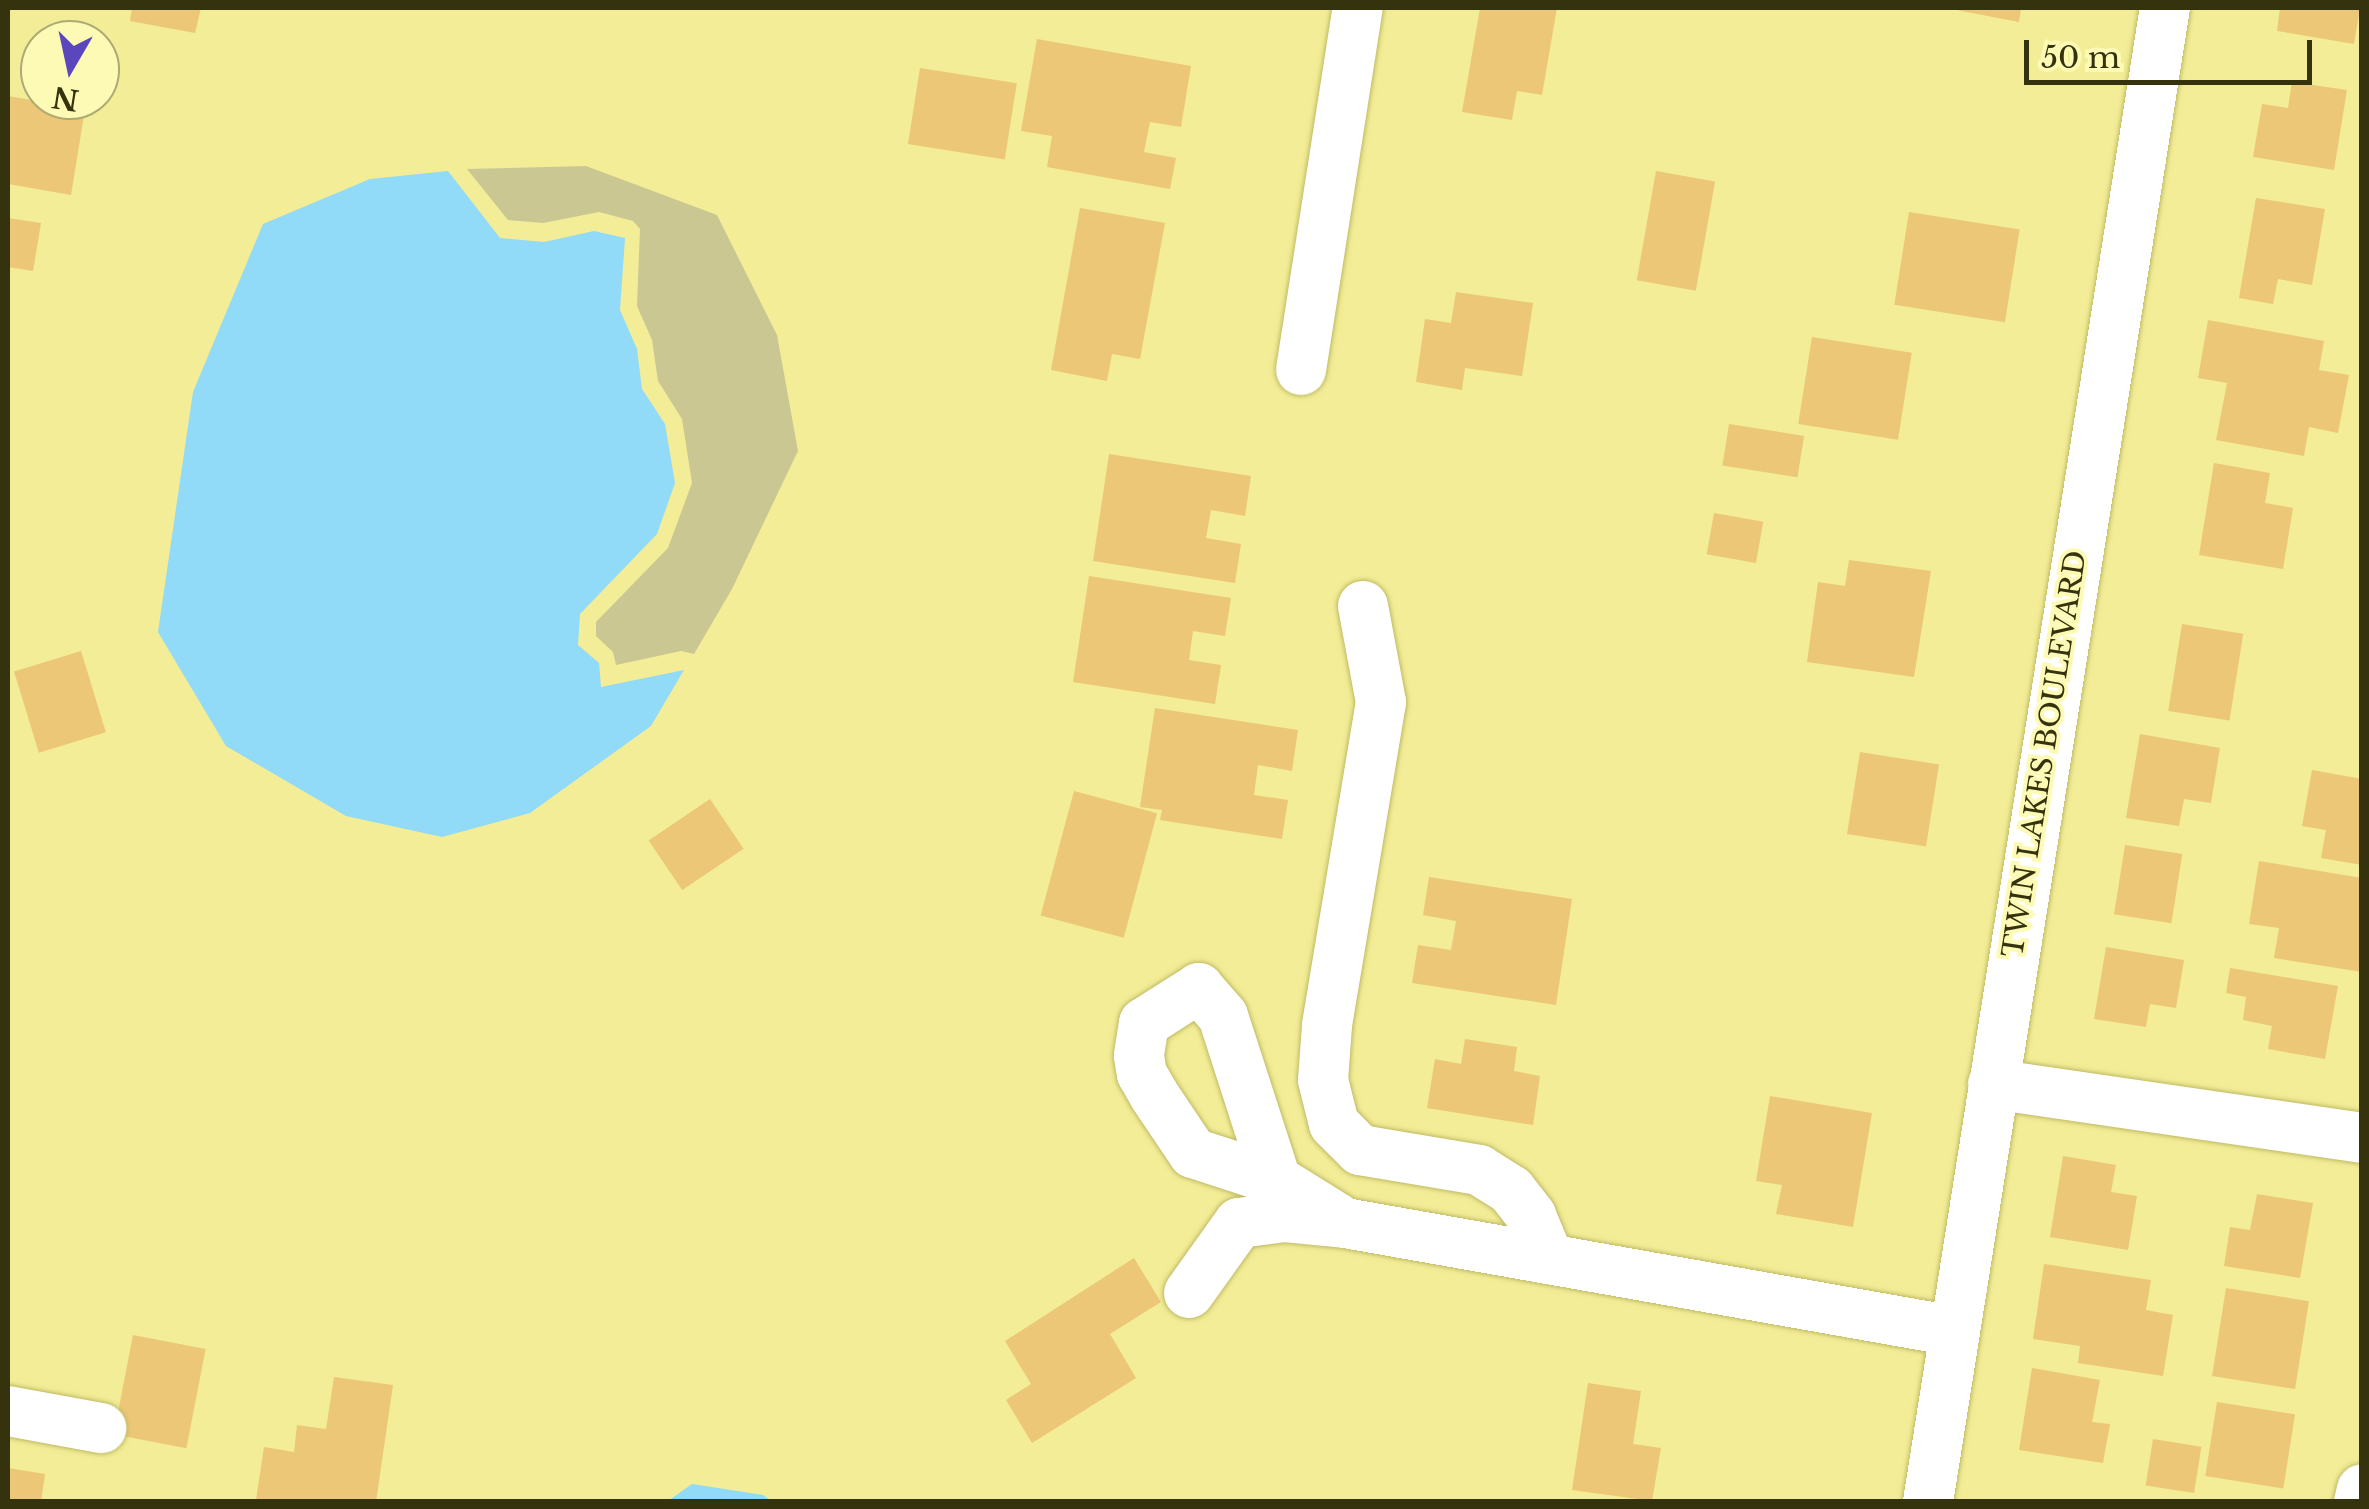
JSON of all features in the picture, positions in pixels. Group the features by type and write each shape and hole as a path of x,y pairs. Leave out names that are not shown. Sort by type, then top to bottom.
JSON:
{"street":[{"path":"1301,370 1358,8"},
{"name":"TWIN LAKES BOULEVARD","path":"1928,1502 2164,8"},
{"path":"1362,606 1381,702 1327,1026 1323,1080 1334,1124 1360,1150 1479,1170 1512,1190 1531,1216 1549,1259"},
{"path":"1993,1084 2362,1138"},
{"path":"1446,1166 1458,1242"},
{"path":"1276,1180 1345,1223"},
{"path":"1189,1293 1239,1223 1285,1216 1458,1242 1954,1331"},
{"path":"8,1411 101,1428"},
{"path":"2359,1502 2362,1489"}],"shaded area":[{"path":"586,166 717,215 777,335 798,451 732,589 694,654 681,651 616,665 613,652 596,636 596,622 668,548 692,483 682,419 658,381 652,340 637,306 640,229 633,221 599,212 543,223 508,220 467,169"}],"water":[{"path":"448,171 500,238 544,242 594,231 625,238 620,310 637,349 642,389 665,424 675,483 657,534 580,614 578,645 599,663 601,687 684,670 651,726 530,813 442,837 346,816 226,746 158,632 193,392 263,224 370,179"},
{"path":"692,1484 763,1495 771,1501 668,1501"}],"building":[{"path":"132,8 201,8 195,33 130,21"},
{"path":"1480,8 1557,8 1542,95 1517,91 1512,120 1462,112"},
{"path":"1946,8 2021,8 2019,22"},
{"path":"2280,8 2360,8 2354,44 2277,31"},
{"path":"1037,39 1191,66 1181,127 1150,122 1144,152 1176,158 1170,189 1047,167 1052,136 1021,131"},
{"path":"920,68 1017,83 1005,159 908,144"},
{"path":"2292,82 2347,90 2334,170 2253,157 2262,104 2288,108"},
{"path":"8,96 20,98 20,120 83,120 71,195 8,184"},
{"path":"1656,171 1715,181 1696,291 1637,280"},
{"path":"2256,198 2325,209 2312,285 2278,279 2273,304 2239,298"},
{"path":"1080,208 1165,223 1140,359 1112,354 1107,381 1051,370"},
{"path":"1909,212 2020,230 2005,322 1894,305"},
{"path":"8,218 41,223 33,271 8,267"},
{"path":"1456,292 1533,303 1522,376 1465,368 1462,390 1416,382 1425,319 1451,323"},
{"path":"2208,320 2324,341 2319,370 2349,375 2338,433 2309,427 2304,456 2216,440 2227,383 2198,378"},
{"path":"1812,337 1912,353 1898,440 1798,424"},
{"path":"1729,424 1804,436 1797,477 1722,465"},
{"path":"1109,454 1251,476 1245,516 1211,510 1206,538 1241,544 1235,583 1093,561"},
{"path":"2214,463 2270,473 2265,503 2293,508 2283,569 2199,555"},
{"path":"1714,513 1763,522 1756,563 1707,554"},
{"path":"1849,560 1931,571 1914,677 1807,662 1818,582 1845,586"},
{"path":"1089,576 1231,598 1225,636 1193,631 1189,660 1221,665 1215,704 1073,682"},
{"path":"2182,624 2243,634 2229,721 2168,711"},
{"path":"81,651 106,732 39,753 14,671"},
{"path":"1155,708 1298,730 1292,771 1258,765 1254,795 1288,800 1282,839 1160,820 1162,810 1140,807"},
{"path":"2140,734 2220,748 2211,803 2184,799 2179,826 2126,818"},
{"path":"1860,752 1939,765 1926,846 1847,834"},
{"path":"2312,770 2362,779 2362,865 2321,858 2326,830 2302,826"},
{"path":"1074,791 1157,813 1124,938 1041,916"},
{"path":"710,799 744,849 682,890 649,840"},
{"path":"2125,845 2182,854 2171,923 2114,914"},
{"path":"2259,861 2362,878 2362,972 2274,958 2279,928 2249,924"},
{"path":"1429,877 1572,899 1556,1005 1412,983 1418,945 1451,950 1456,921 1423,915"},
{"path":"2106,947 2184,960 2176,1008 2150,1004 2146,1027 2094,1019"},
{"path":"2230,968 2338,986 2325,1059 2268,1049 2272,1026 2243,1020 2246,997 2226,993"},
{"path":"1465,1039 1517,1047 1514,1071 1540,1076 1533,1125 1427,1108 1435,1059 1461,1064"},
{"path":"1770,1096 1872,1113 1853,1227 1776,1214 1782,1185 1756,1181"},
{"path":"2063,1156 2116,1165 2111,1192 2137,1196 2128,1250 2050,1237"},
{"path":"2257,1194 2313,1203 2300,1278 2224,1266 2230,1227 2250,1230"},
{"path":"1134,1258 1161,1302 1110,1334 1136,1378 1032,1443 1006,1400 1031,1384 1005,1341"},
{"path":"2044,1264 2151,1280 2146,1310 2173,1315 2163,1376 2078,1363 2080,1346 2033,1339"},
{"path":"2226,1288 2309,1301 2295,1389 2212,1376"},
{"path":"133,1335 206,1349 186,1448 114,1434"},
{"path":"2032,1368 2100,1380 2092,1422 2110,1424 2103,1463 2019,1450"},
{"path":"334,1377 393,1385 376,1502 256,1500 264,1447 294,1452 297,1425 326,1429"},
{"path":"1588,1383 1641,1391 1633,1444 1661,1448 1652,1501 1572,1490"},
{"path":"2217,1402 2295,1414 2283,1488 2205,1476"},
{"path":"2153,1439 2201,1447 2194,1493 2146,1485"},
{"path":"8,1468 45,1474 41,1502 8,1502"}]}
